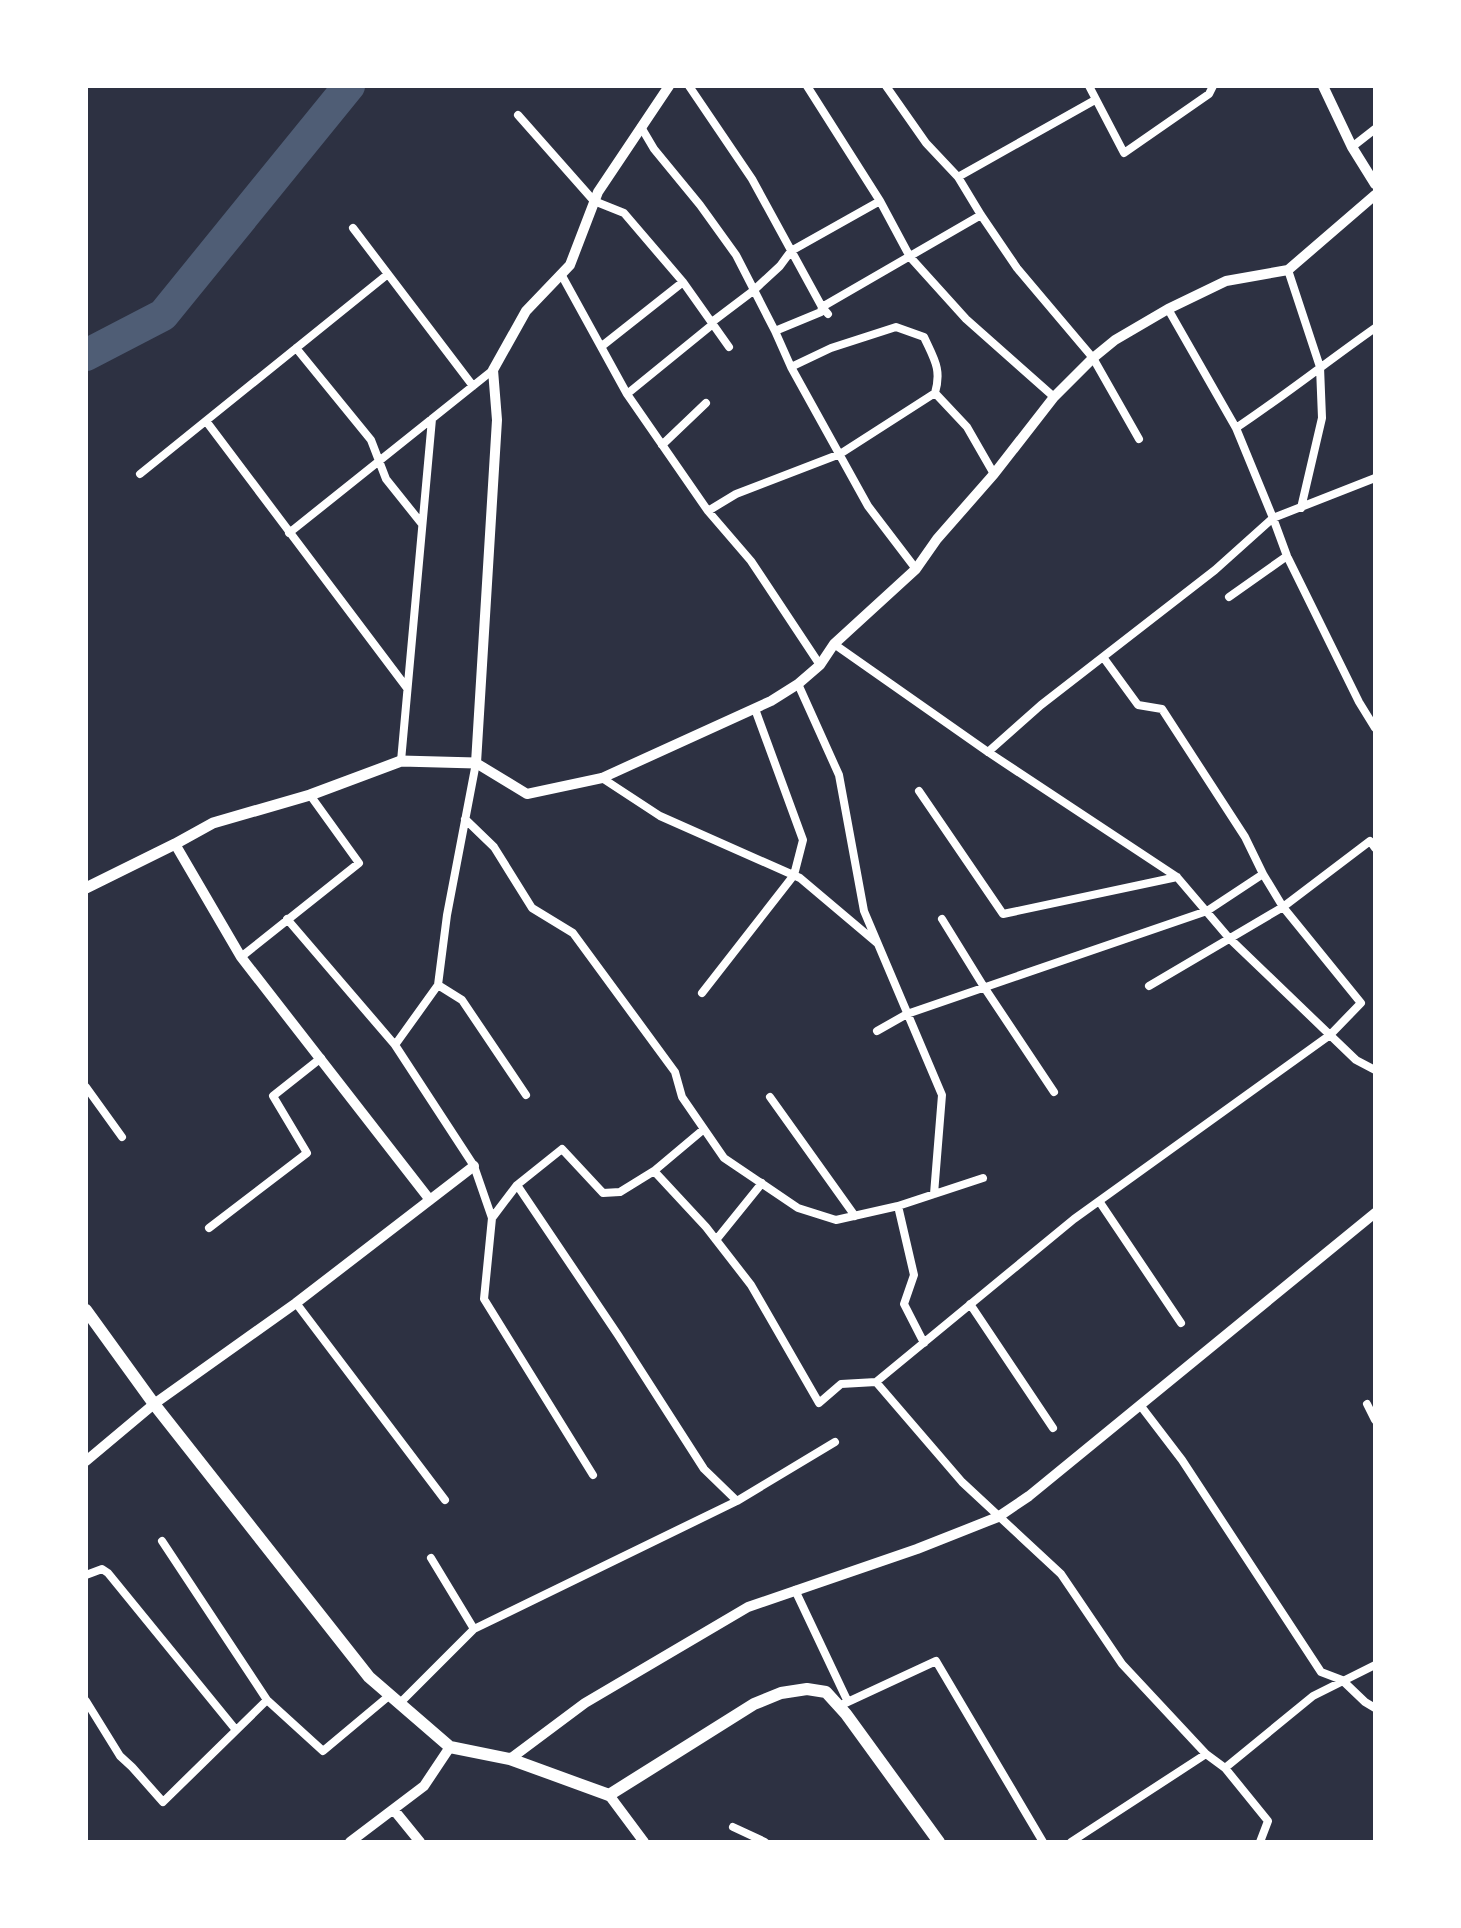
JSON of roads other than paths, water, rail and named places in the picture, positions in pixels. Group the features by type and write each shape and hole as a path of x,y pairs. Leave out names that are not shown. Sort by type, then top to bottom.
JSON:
{"main road":[{"path":"86,888 213,823 310,795 401,761 476,763"},
{"path":"86,1310 154,1404 369,1677 450,1747 510,1759 609,1795 754,1704 781,1693 807,1689 826,1692 844,1704 939,1842"}],"street":[{"path":"289,533 493,370 526,311 570,265 598,192 669,86"},
{"path":"689,86 752,179 825,310"},
{"path":"807,86 880,201 910,257 966,319 1054,397"},
{"path":"886,86 926,143 958,177 1017,268 1093,358 1139,439"},
{"path":"1089,86 1124,153 1209,94 1213,86"},
{"path":"1323,86 1352,147 1375,184"},
{"path":"958,177 1095,100"},
{"path":"518,115 594,201 624,213 683,282 729,347"},
{"path":"641,127 654,149 736,255 791,367 868,506 916,569"},
{"path":"1352,147 1375,129"},
{"path":"476,763 527,794 602,778 755,709 798,684 820,665 834,644 916,569 1054,397 1093,358 1115,340 1168,309 1226,281 1288,270 1375,195"},
{"path":"627,394 753,291 791,251 880,201"},
{"path":"775,331 825,310 981,215"},
{"path":"353,228 473,386"},
{"path":"1288,270 1320,367 1322,418 1301,508"},
{"path":"140,474 388,274"},
{"path":"561,274 627,394 708,511 751,561 820,665"},
{"path":"602,346 683,282"},
{"path":"1168,309 1236,428 1287,556 1359,702 1375,728"},
{"path":"708,511 736,494 840,454 935,393 940,378 924,337 896,327 831,348 791,367"},
{"path":"1236,428 1375,328"},
{"path":"296,348 371,440 386,479 422,524"},
{"path":"395,1045 438,985 447,915 476,763 497,420 493,370"},
{"path":"935,393 967,427 994,474"},
{"path":"662,445 706,403"},
{"path":"401,761 432,419"},
{"path":"206,421 408,689"},
{"path":"988,752 1041,705 1215,570 1273,518 1375,478"},
{"path":"1229,597 1287,556"},
{"path":"834,644 988,752 1177,877 1229,938 1356,1060 1375,1070"},
{"path":"654,1171 716,1240 751,1285 819,1403 841,1384 876,1382 1074,1219 1330,1035 1361,1003 1283,907 1245,837 1162,709 1138,705 1103,657"},
{"path":"798,684 839,775 864,911 942,1095 934,1194"},
{"path":"702,993 794,875 803,840 755,709"},
{"path":"602,778 660,816 800,878 878,945"},
{"path":"919,791 1003,914 1177,877"},
{"path":"241,957 359,863 310,795"},
{"path":"465,819 494,847 532,908 573,933 675,1072 682,1097 724,1158 798,1208 836,1220 898,1206 983,1178"},
{"path":"1149,986 1283,907 1370,841 1375,848"},
{"path":"175,844 241,957 430,1200"},
{"path":"877,1031 907,1014 1207,911 1263,874"},
{"path":"287,919 395,1045 474,1166 492,1218 484,1299 593,1475"},
{"path":"942,919 1054,1092"},
{"path":"438,985 462,1000 526,1095"},
{"path":"209,1228 307,1153 273,1096 321,1058"},
{"path":"86,1087 122,1137"},
{"path":"770,1097 855,1216"},
{"path":"492,1218 517,1185 562,1149 603,1193 620,1192 654,1171 704,1129"},
{"path":"86,1461 154,1404 296,1303 474,1166"},
{"path":"716,1240 762,1183"},
{"path":"517,1185 704,1469 737,1501"},
{"path":"1099,1201 1181,1323"},
{"path":"898,1206 914,1275 904,1304 924,1343"},
{"path":"510,1759 585,1703 748,1607 917,1549 998,1517 1029,1496 1375,1213"},
{"path":"296,1303 445,1500"},
{"path":"970,1304 1053,1428"},
{"path":"876,1382 962,1482 1061,1574 1122,1664 1206,1754 1225,1768 1268,1821 1260,1842"},
{"path":"1367,1404 1375,1420"},
{"path":"1140,1405 1182,1460 1321,1672 1342,1680 1375,1708"},
{"path":"162,1541 267,1700 323,1751 395,1699 474,1629 737,1501 835,1442"},
{"path":"431,1558 474,1629"},
{"path":"86,1575 102,1569 108,1573 236,1730"},
{"path":"795,1590 844,1704 936,1661 1043,1842"},
{"path":"1225,1768 1313,1696 1375,1665"},
{"path":"86,1701 120,1756 163,1802 267,1700"},
{"path":"350,1842 424,1786 450,1747"},
{"path":"1071,1842 1206,1754"},
{"path":"609,1795 644,1842"},
{"path":"394,1810 420,1842"},
{"path":"733,1827 765,1842"}],"waterway":[{"path":"86,355 163,315 349,86"}]}
